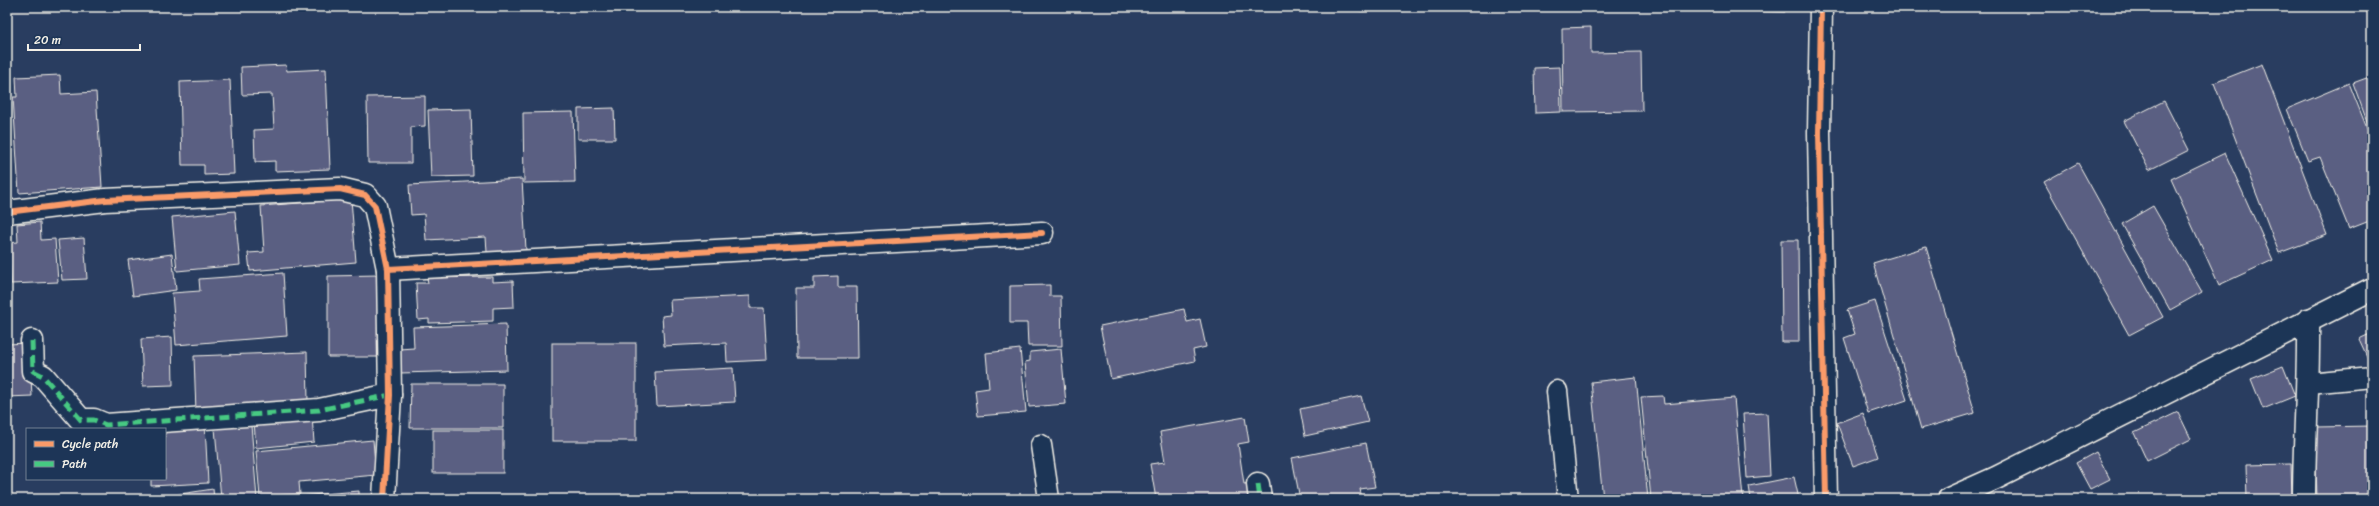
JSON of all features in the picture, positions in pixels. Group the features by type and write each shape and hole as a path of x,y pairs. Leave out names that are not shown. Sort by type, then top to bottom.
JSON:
{"street":[{"path":"1821,7 1820,133 1826,499"},
{"path":"7,212 105,200 340,189 365,195 375,206 388,269 390,395 384,499"},
{"path":"388,269 1042,233"},
{"path":"1949,499 1996,478 2372,289"},
{"path":"2304,499 2304,449 2309,383 2308,320"},
{"path":"32,341 33,370 43,376 81,420 94,420 106,425 319,410 390,395"}],"lane":[{"path":"2309,383 2372,378"},
{"path":"1557,391 1568,499"},
{"path":"1041,444 1049,499"}],"building":[{"path":"1360,7 1404,7 1404,11 1360,11"},
{"path":"1675,7 1785,7 1785,12 1675,10"},
{"path":"1591,27 1591,53 1641,52 1642,111 1563,112 1562,28"},
{"path":"2262,64 2327,235 2279,253 2214,83"},
{"path":"286,65 287,71 326,69 330,169 275,171 275,161 255,162 254,130 274,129 272,94 242,95 241,67"},
{"path":"1560,67 1561,112 1535,113 1534,68"},
{"path":"60,75 61,94 96,92 102,187 19,193 13,97 17,97 16,77"},
{"path":"2372,76 2372,135 2353,83"},
{"path":"230,80 234,174 204,175 204,165 182,165 180,82"},
{"path":"2349,83 2372,141 2372,220 2349,229 2320,157 2308,161 2287,109"},
{"path":"425,96 425,126 411,127 411,163 368,163 367,97"},
{"path":"2164,101 2189,150 2149,170 2124,121"},
{"path":"614,108 615,139 578,139 578,109"},
{"path":"471,109 473,176 431,177 428,110"},
{"path":"573,112 575,182 524,183 523,113"},
{"path":"2225,153 2273,260 2219,285 2171,179"},
{"path":"2078,163 2163,317 2129,335 2044,182"},
{"path":"522,179 526,250 487,252 486,237 426,240 424,214 411,215 409,185"},
{"path":"351,199 356,262 250,271 248,253 264,252 261,206"},
{"path":"2153,206 2202,292 2170,310 2122,224"},
{"path":"235,211 240,265 177,271 172,217"},
{"path":"40,222 41,240 55,239 58,282 11,284 8,243 18,242 17,224"},
{"path":"84,238 87,279 62,280 58,240"},
{"path":"1781,240 1798,240 1799,342 1782,342"},
{"path":"1926,247 1975,413 1921,429 1873,263"},
{"path":"172,254 176,290 133,296 128,260"},
{"path":"283,273 287,336 176,345 172,293 200,291 199,279"},
{"path":"379,275 379,357 328,357 328,276"},
{"path":"838,276 838,287 857,287 858,358 797,358 796,288 814,288 814,277"},
{"path":"492,277 492,282 513,281 514,307 493,308 493,321 429,323 429,319 418,320 416,283 428,283 427,278"},
{"path":"1050,285 1050,296 1061,296 1062,346 1028,346 1027,323 1010,323 1010,286"},
{"path":"750,296 750,308 764,308 767,360 727,362 726,343 664,346 662,316 671,315 670,300"},
{"path":"1875,301 1907,400 1868,413 1844,338 1855,334 1847,310"},
{"path":"1184,309 1187,322 1200,319 1206,347 1193,350 1195,361 1111,379 1100,326"},
{"path":"506,324 507,370 400,373 399,349 414,348 413,327"},
{"path":"2372,333 2372,365 2371,365 2359,339"},
{"path":"172,337 173,385 143,386 141,339"},
{"path":"29,343 32,396 7,397 7,344"},
{"path":"552,343 636,343 636,441 552,441"},
{"path":"1020,349 1026,412 978,416 975,390 989,388 986,353"},
{"path":"1061,349 1066,404 1029,407 1025,362 1030,361 1030,352"},
{"path":"307,352 308,402 252,403 252,410 196,412 194,356"},
{"path":"2283,366 2295,396 2263,409 2251,379"},
{"path":"733,368 735,402 657,406 655,372"},
{"path":"1636,377 1648,499 1603,499 1591,382"},
{"path":"411,384 503,384 503,428 410,428"},
{"path":"1361,396 1368,422 1305,436 1300,409"},
{"path":"1663,396 1664,404 1734,398 1743,499 1651,499 1641,397"},
{"path":"2178,412 2191,439 2147,461 2134,433"},
{"path":"1767,413 1770,476 1747,478 1743,414"},
{"path":"1863,413 1878,457 1853,466 1837,423"},
{"path":"312,417 314,442 256,448 254,422"},
{"path":"1245,417 1249,442 1238,444 1244,484 1250,483 1252,499 1156,499 1150,464 1165,462 1160,432"},
{"path":"205,425 208,483 151,486 151,480 166,480 166,429"},
{"path":"251,425 257,499 221,499 215,428"},
{"path":"2372,426 2372,499 2317,499 2315,427"},
{"path":"433,430 503,430 503,473 433,473"},
{"path":"373,440 376,475 299,482 300,494 260,497 256,451"},
{"path":"1366,443 1375,487 1360,489 1362,499 1300,499 1292,458"},
{"path":"2096,452 2110,479 2090,489 2076,463"},
{"path":"2291,464 2292,499 2247,499 2246,465"},
{"path":"1794,477 1799,499 1751,499 1749,486"},
{"path":"213,489 214,499 161,499 161,497"},
{"path":"359,491 359,499 263,499"},
{"path":"2197,498 2197,499 2140,499"}],"marked path":[{"path":"32,341 33,371 43,376 81,420 94,420 106,425 319,410 390,395"},
{"path":"1258,484 1260,499"}],"cycle path":[{"path":"1821,7 1819,133 1826,499"},
{"path":"7,212 105,200 340,189 365,195 375,206 388,269 390,395 384,499"},
{"path":"388,269 1042,233"}]}
